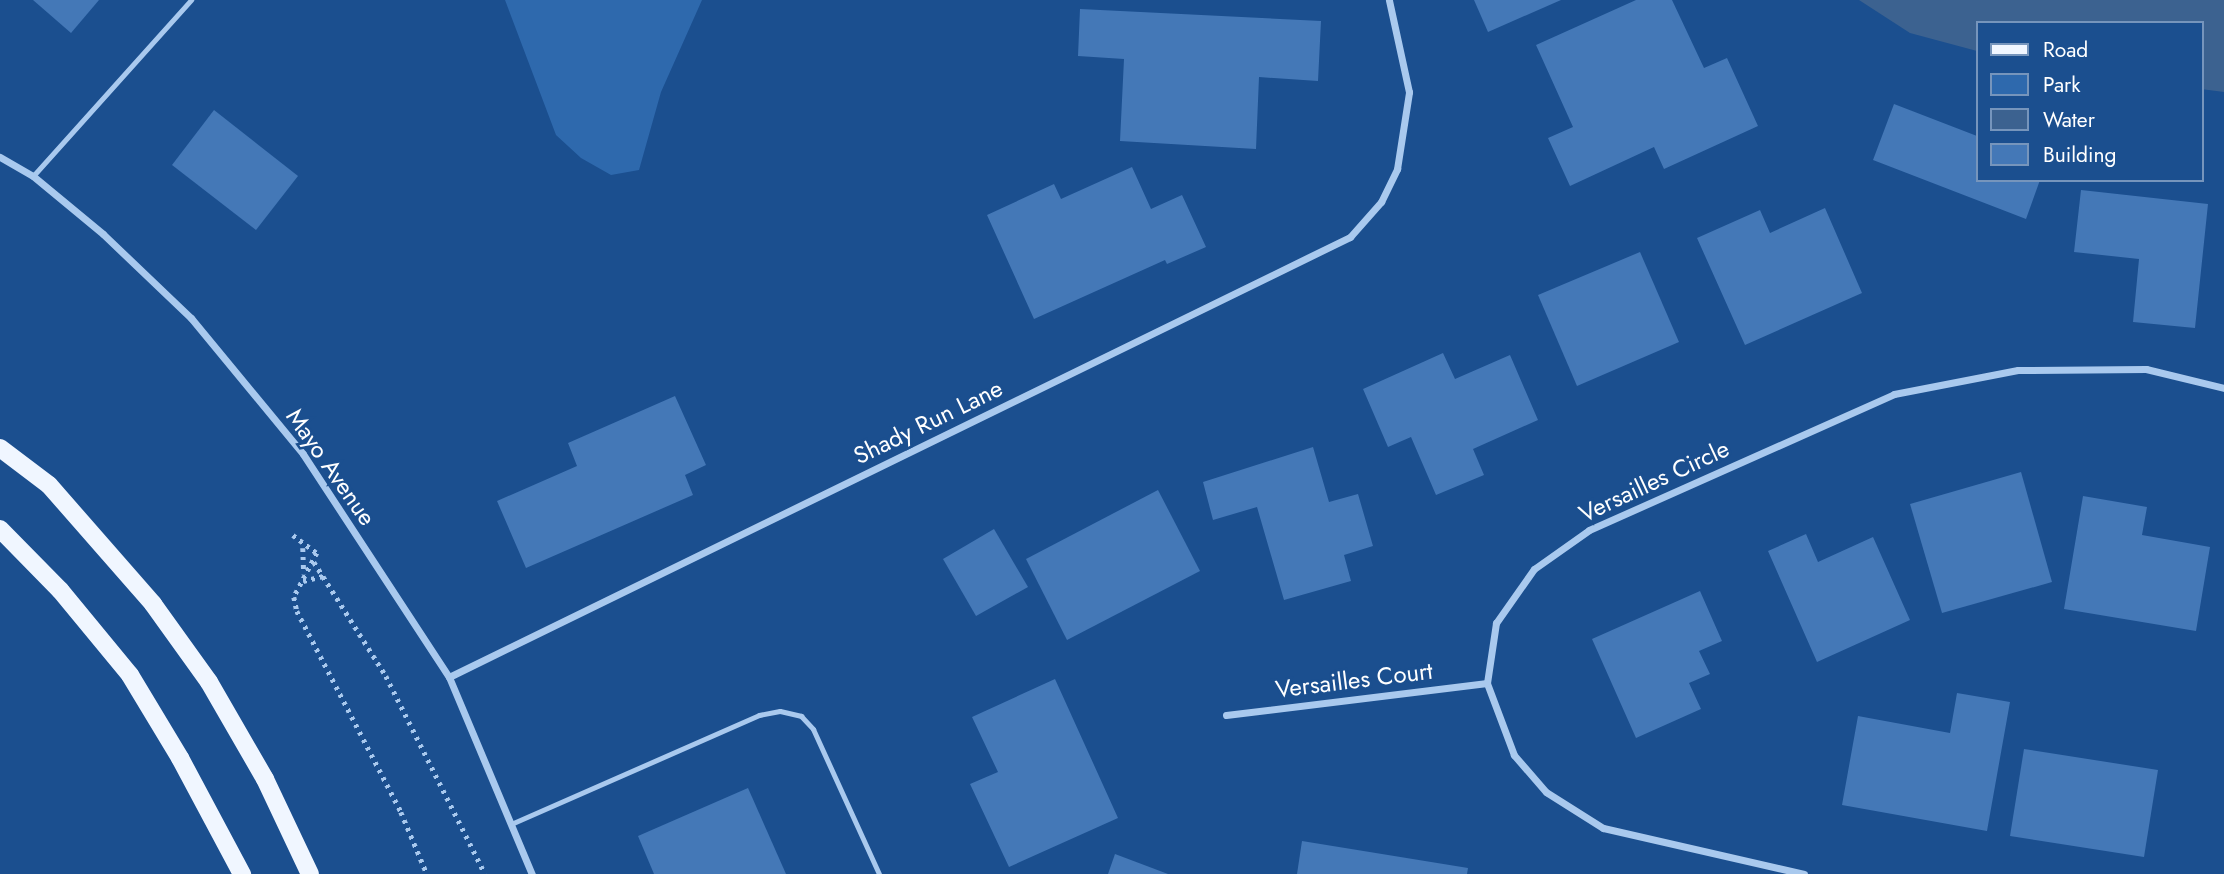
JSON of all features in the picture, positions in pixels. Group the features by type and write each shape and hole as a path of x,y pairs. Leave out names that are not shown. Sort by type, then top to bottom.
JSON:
{"main road":[{"path":"0,448 49,485 153,604 209,682 265,779 310,874"},
{"path":"0,529 60,590 130,674 242,874"}],"street":[{"name":"Shady Run Lane","path":"449,677 1350,237 1381,202 1397,169 1409,92 1389,0"},
{"name":"Mayo Avenue","path":"0,157 33,176 113,244 191,318 303,454 449,677 532,874"},
{"name":"Versailles Circle","path":"1804,874 1603,828 1546,792 1514,755 1487,683 1496,623 1534,569 1589,530 1894,394 2018,370 2146,369 2224,388"},
{"name":"Versailles Court","path":"1226,715 1487,683"}],"lane":[{"path":"33,176 191,0"},
{"path":"511,824 759,715 780,711 801,716 813,729 879,874"}],"path":[{"path":"293,536 316,550 314,562 299,584"},
{"path":"303,548 305,571 294,597 297,611 401,812 426,874"},
{"path":"314,562 386,676 485,874"},
{"path":"299,584 323,576"}],"green space":[{"path":"505,0 702,0 661,92 639,170 611,175 581,158 556,135"}],"water":[{"path":"1859,0 2224,0 2224,92 2203,89 2203,21 1976,21 1976,51 1910,33"}],"building":[{"path":"33,0 99,0 71,33"},
{"path":"1474,0 1561,0 1488,32"},
{"path":"1636,0 1672,0 1704,68 1727,58 1758,126 1664,169 1654,147 1570,186 1548,138 1573,127 1536,45"},
{"path":"1080,9 1321,21 1318,81 1259,77 1256,149 1120,141 1124,59 1078,56"},
{"path":"1894,104 1976,136 1976,182 2039,182 2026,219 1873,160"},
{"path":"214,110 298,176 256,230 172,165"},
{"path":"1132,167 1151,209 1182,195 1206,247 1167,264 1165,260 1034,319 987,215 1054,184 1061,199"},
{"path":"2081,190 2208,204 2195,328 2133,322 2139,259 2074,252"},
{"path":"1825,208 1862,293 1745,345 1697,238 1760,210 1770,233"},
{"path":"1640,252 1679,342 1577,386 1538,295"},
{"path":"1443,353 1455,379 1510,355 1538,420 1473,449 1484,475 1436,495 1411,437 1388,447 1363,389"},
{"path":"675,396 706,465 685,475 693,495 526,568 497,501 577,466 568,443"},
{"path":"1313,447 1329,502 1358,494 1373,546 1344,555 1351,581 1284,600 1257,507 1213,520 1203,482"},
{"path":"2021,472 2052,582 1942,613 1910,504"},
{"path":"1158,490 1200,571 1067,640 1026,559"},
{"path":"2083,496 2147,507 2142,535 2210,547 2196,631 2064,609"},
{"path":"994,529 1028,587 976,616 943,559"},
{"path":"1806,534 1818,562 1873,537 1910,620 1817,662 1768,551"},
{"path":"1700,591 1722,641 1699,651 1710,674 1689,683 1701,709 1636,738 1592,639"},
{"path":"1055,679 1118,818 1009,867 970,784 998,772 972,717"},
{"path":"1957,693 2010,702 1987,831 1842,805 1858,716 1950,733"},
{"path":"2024,749 2158,770 2144,857 2010,836"},
{"path":"748,788 786,874 654,874 638,836"},
{"path":"1302,841 1468,868 1467,874 1297,874"},
{"path":"1115,854 1168,874 1108,874"}]}
